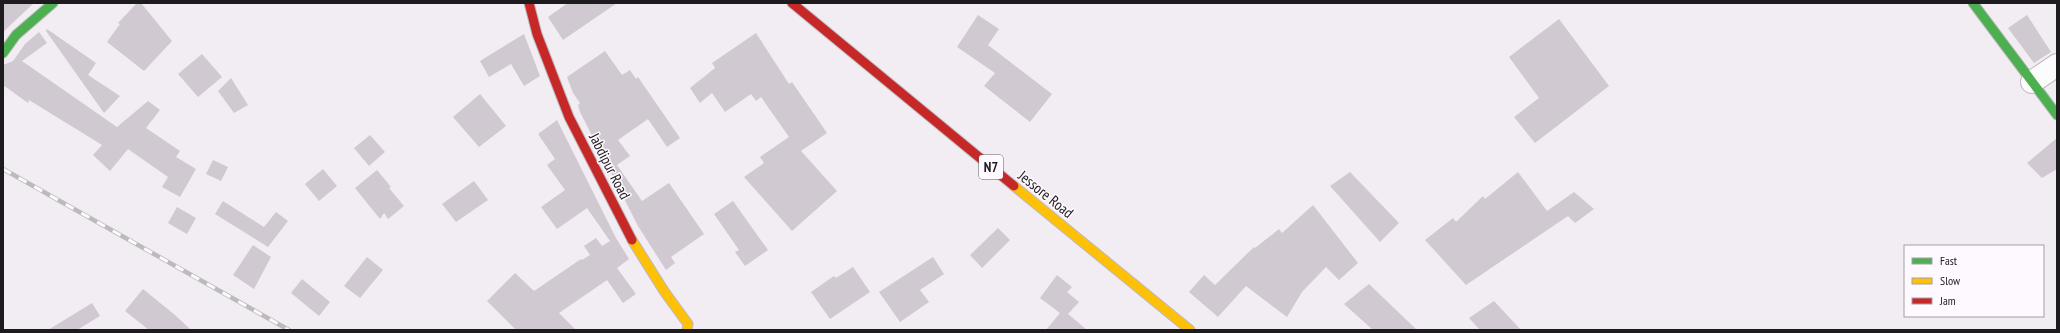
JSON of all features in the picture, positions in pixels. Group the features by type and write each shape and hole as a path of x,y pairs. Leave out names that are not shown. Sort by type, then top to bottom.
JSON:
{"main road":[{"path":"3,53 16,35 53,3"},
{"name":"Jabdipur Road","path":"529,3 537,34 569,117 627,232 664,291 688,324 687,330"},
{"name":"Jessore Road","path":"792,3 1190,330"},
{"path":"1973,3 2057,115"}],"street":[{"path":"2032,82 2057,65"}],"building":[{"path":"3,3 34,3 3,32"},
{"path":"137,3 141,3 172,41 144,71 107,42 120,24 118,23"},
{"path":"568,3 617,3 563,40 548,17"},
{"path":"978,15 999,29 988,45 1052,94 1030,122 984,86 995,73 957,47"},
{"path":"2027,15 2051,52 2034,63 2008,28"},
{"path":"1559,19 1609,86 1535,143 1514,117 1539,98 1509,57"},
{"path":"47,29 96,63 88,75 120,96 104,113 46,31"},
{"path":"39,32 47,43 22,61 117,127 148,101 160,110 146,128 180,151 176,157 196,169 180,197 162,187 168,177 128,149 110,171 93,155 102,145 29,100 28,103 3,85 3,65 13,61 25,44"},
{"path":"756,33 789,84 792,82 827,133 801,151 837,191 792,231 744,177 764,163 760,157 789,137 761,97 756,101 751,94 725,112 712,93 700,103 690,88 715,68 712,63"},
{"path":"524,34 540,76 524,86 511,64 489,77 480,61"},
{"path":"605,51 622,75 630,70 636,79 638,77 680,138 667,147 648,119 618,140 630,156 617,165 642,201 669,183 704,234 671,257 675,263 666,270 638,226 580,112 578,105 580,103 573,93 567,77"},
{"path":"202,54 222,77 198,97 178,74"},
{"path":"231,78 248,105 234,113 218,91"},
{"path":"480,94 506,126 479,147 453,117"},
{"path":"557,120 616,238 629,259 617,268 636,294 623,303 607,280 559,313 576,330 516,330 487,301 515,273 534,291 581,259 582,260 590,255 584,246 596,238 602,246 610,241 587,208 557,229 541,207 565,190 547,165 555,159 538,134"},
{"path":"370,135 385,152 369,166 354,148"},
{"path":"2057,138 2057,169 2042,178 2027,163"},
{"path":"213,160 228,167 221,181 206,174"},
{"path":"323,169 337,186 319,201 305,184"},
{"path":"377,170 391,187 389,188 404,206 388,219 384,213 380,219 355,188"},
{"path":"1350,172 1399,223 1380,242 1330,186"},
{"path":"1518,172 1547,211 1574,192 1594,209 1575,223 1568,216 1466,285 1425,240 1453,218 1456,222 1483,196 1485,199"},
{"path":"474,181 488,200 456,222 442,204"},
{"path":"223,201 264,227 276,212 288,221 268,247 215,214"},
{"path":"733,201 768,250 745,266 735,252 739,250 714,214"},
{"path":"1313,205 1358,263 1339,280 1326,267 1302,292 1287,317 1246,286 1218,317 1189,292 1204,275 1215,285 1254,247 1255,248 1279,229 1282,233"},
{"path":"177,207 196,218 187,234 168,223"},
{"path":"998,228 1010,240 982,268 970,255"},
{"path":"253,245 271,257 254,289 233,275"},
{"path":"367,257 383,270 360,298 344,286"},
{"path":"933,257 944,274 920,290 929,302 900,322 879,292"},
{"path":"853,267 870,292 830,319 811,292 834,276 836,278"},
{"path":"1057,275 1072,287 1067,292 1079,302 1068,314 1087,330 1046,330 1060,313 1040,298"},
{"path":"302,279 330,302 319,316 291,293"},
{"path":"1369,284 1417,330 1373,330 1344,304"},
{"path":"143,289 191,330 149,330 125,311"},
{"path":"1494,301 1521,330 1480,330 1469,318"},
{"path":"92,303 100,316 77,330 48,330"}],"railway":[{"path":"3,169 289,330"}],"traffic: fast":[{"path":"3,53 16,35 53,3"},
{"path":"1973,3 2057,115"}],"traffic: slow":[{"path":"1014,186 1190,330"},
{"path":"632,240 664,291 688,324 687,330"}],"traffic: jam":[{"path":"529,3 537,34 569,117 632,240"},
{"path":"792,3 1014,186"}]}
